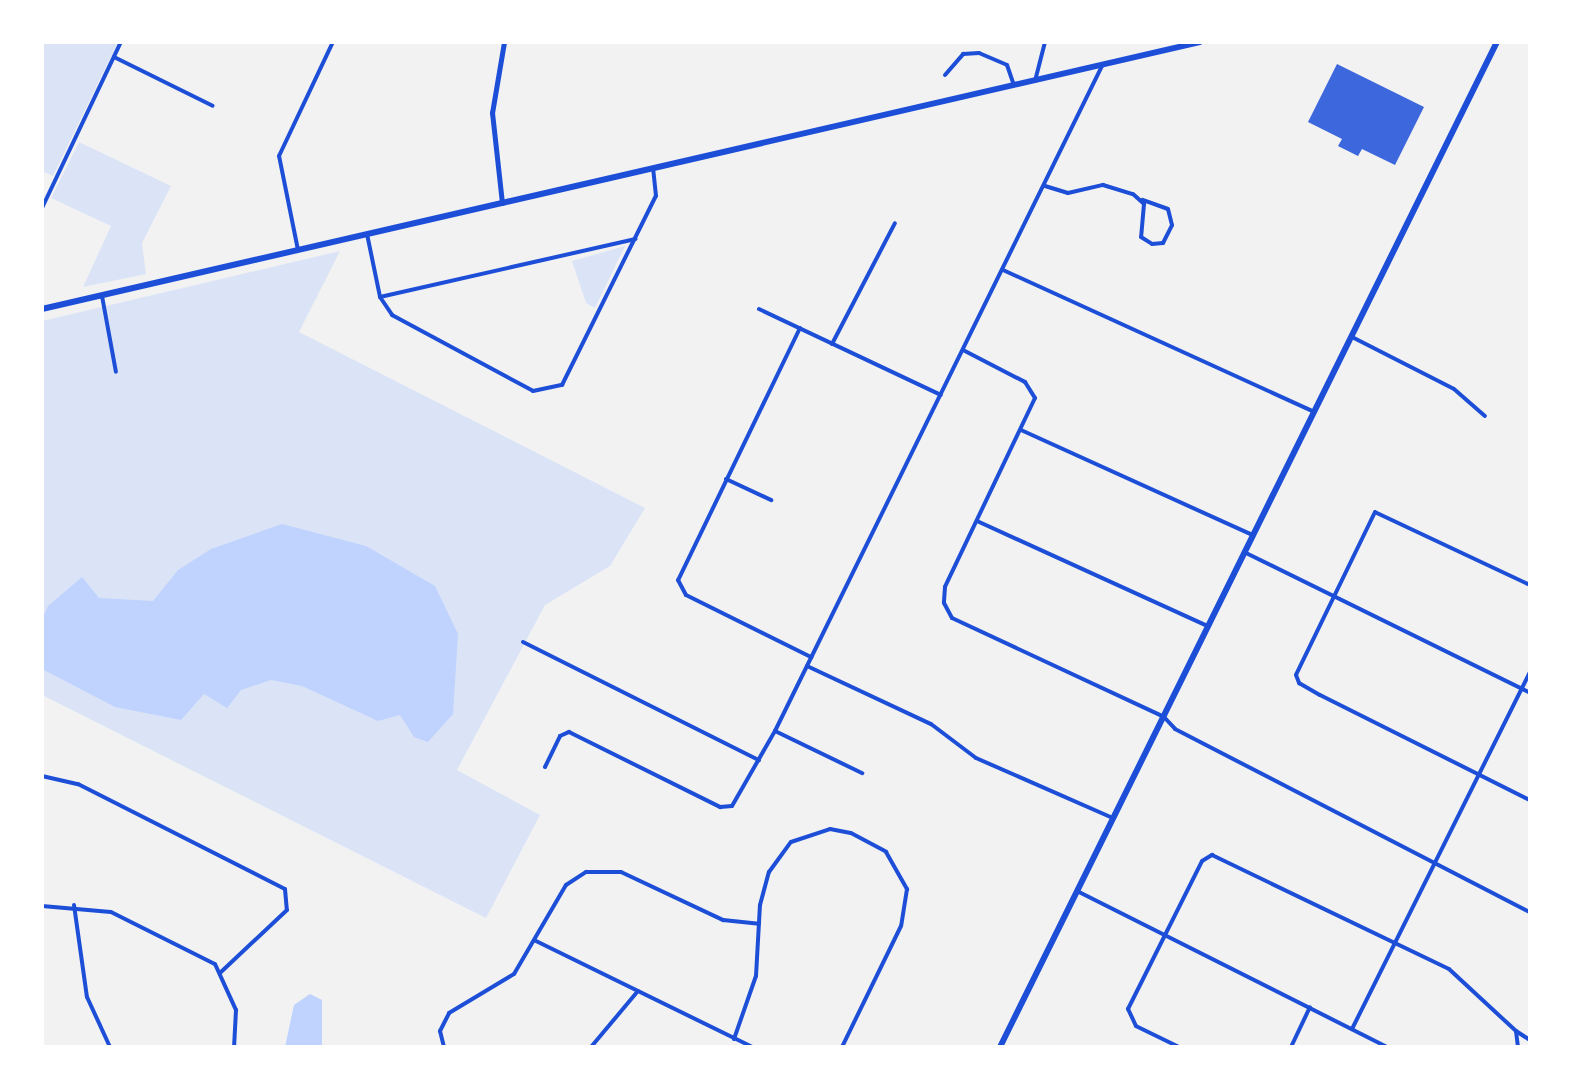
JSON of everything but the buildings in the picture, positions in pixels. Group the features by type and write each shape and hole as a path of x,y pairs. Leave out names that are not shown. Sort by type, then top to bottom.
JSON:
{"main road":[{"path":"42,309 1200,42"},
{"path":"1000,1047 1497,42"}],"street":[{"path":"42,208 121,42"},
{"path":"298,250 279,156 333,42"},
{"path":"502,203 491,124 504,42"},
{"path":"1035,81 1045,42"},
{"path":"945,75 972,51 1007,65 1014,85"},
{"path":"114,57 213,106"},
{"path":"545,767 560,736 569,732 728,808 775,731 1103,65"},
{"path":"367,234 380,297 392,315 533,391 562,385 656,196 653,168"},
{"path":"1045,186 1068,193 1103,185 1168,209 1172,225 1163,243 1152,244 1141,237 1143,200"},
{"path":"832,344 895,223"},
{"path":"380,297 636,239"},
{"path":"1003,270 1315,413"},
{"path":"102,296 116,372"},
{"path":"759,309 941,395"},
{"path":"800,328 679,574 681,589 811,657"},
{"path":"1352,337 1445,384 1485,416"},
{"path":"963,350 1031,386 1035,398 945,587 944,603 960,625 1164,717 1175,729 1435,860 1530,912"},
{"path":"1021,430 1254,536"},
{"path":"726,479 771,500"},
{"path":"1530,585 1375,512 1296,675 1299,683 1320,695 1530,800"},
{"path":"977,521 1209,627"},
{"path":"1246,553 1530,693"},
{"path":"523,642 759,760"},
{"path":"807,666 931,724 976,758 1113,818"},
{"path":"1352,1029 1530,672"},
{"path":"775,731 862,773"},
{"path":"42,776 78,784 265,877 287,894 282,916 254,936 220,973"},
{"path":"734,1039 750,1004 766,879 779,855 799,836 820,829 851,833 886,852 903,877 905,913 842,1047"},
{"path":"1179,1047 1136,1026 1129,1016 1129,1005 1202,861 1212,855 1458,975 1516,1031 1530,1040"},
{"path":"444,1047 440,1031 449,1013 509,979 536,941 566,885 601,869 629,875 723,920 759,924"},
{"path":"1077,891 1387,1047"},
{"path":"74,905 87,997 110,1047"},
{"path":"42,906 74,905 126,918 198,952 220,973 239,1024 234,1047"},
{"path":"536,941 752,1047"},
{"path":"591,1047 638,991"},
{"path":"1291,1047 1310,1007"},
{"path":"1516,1031 1518,1047"}],"shaded area":[{"path":"42,42 118,42 53,176 42,171"},
{"path":"79,142 171,186 142,243 146,274 83,287 111,226 51,198"},
{"path":"625,246 595,308 586,303 572,261"},
{"path":"340,251 299,332 645,508 610,566 545,605 457,770 540,815 486,918 42,695 42,321"}],"water":[{"path":"282,524 366,546 435,586 458,634 453,714 428,742 414,737 400,715 378,721 302,686 271,680 241,690 227,708 204,694 181,720 115,707 42,669 42,619 48,606 82,577 99,598 153,601 178,570 211,549"},
{"path":"310,994 322,1000 322,1047 285,1047 294,1005"}]}
